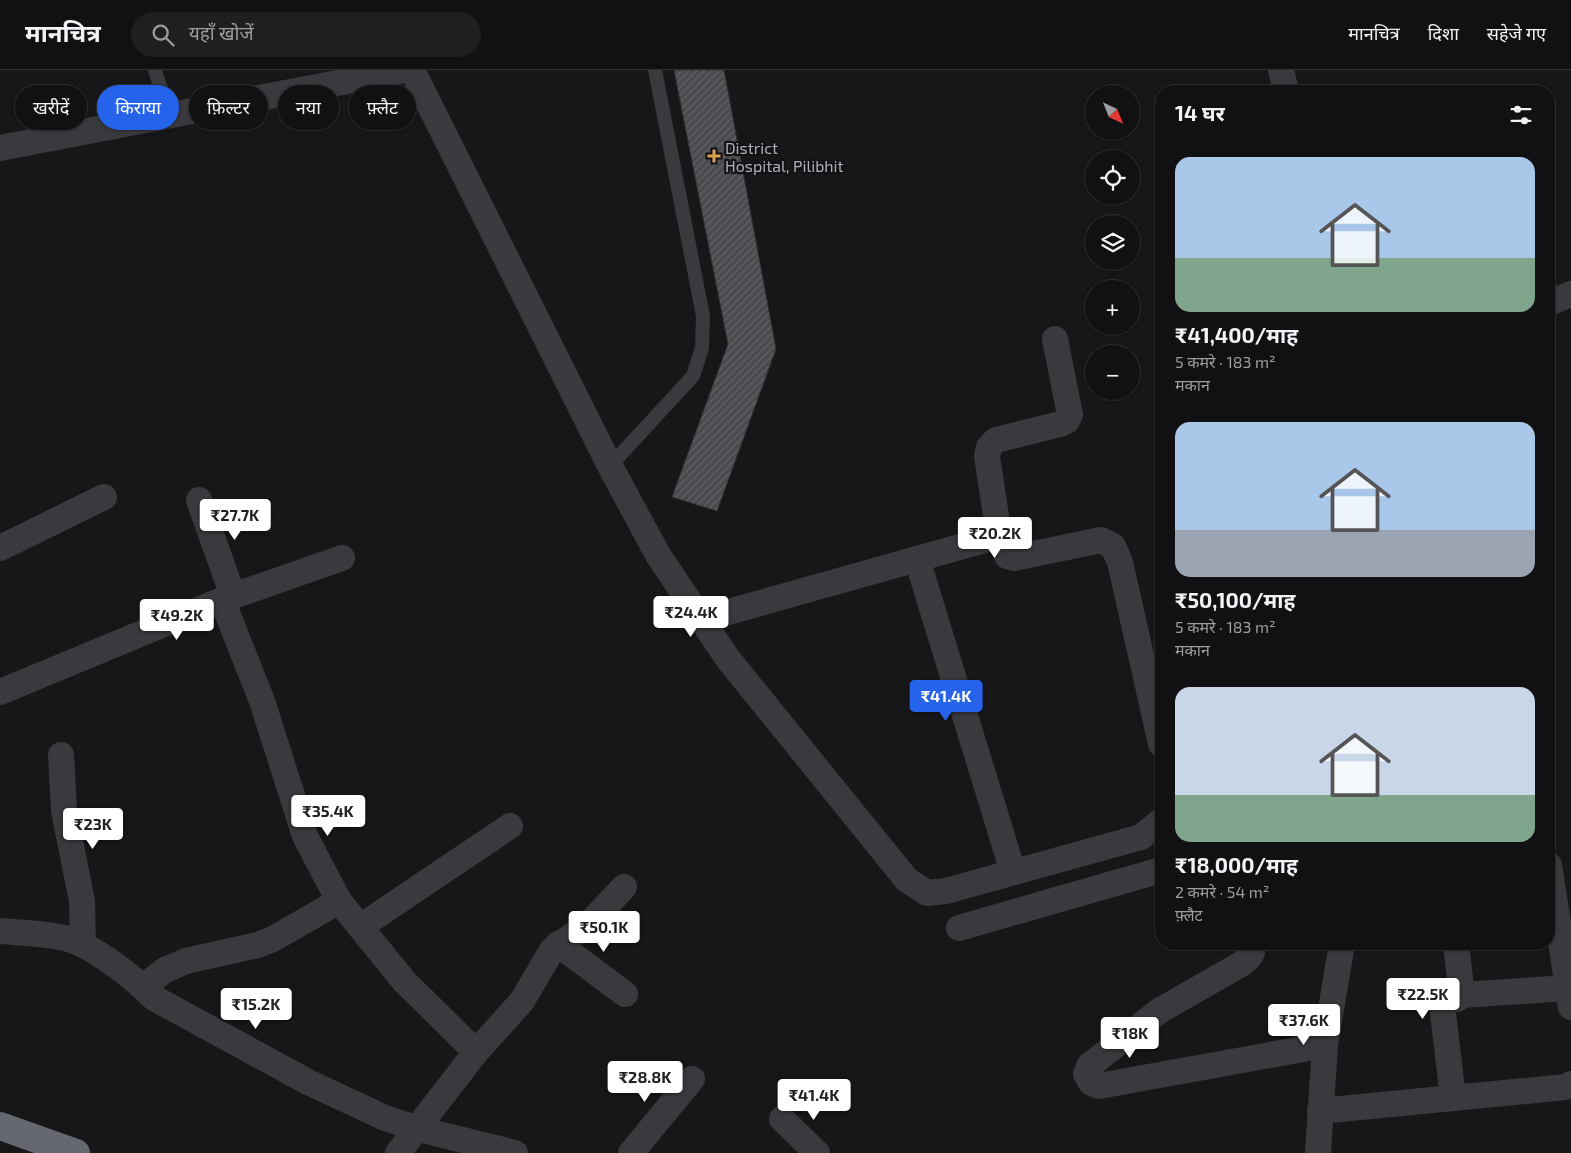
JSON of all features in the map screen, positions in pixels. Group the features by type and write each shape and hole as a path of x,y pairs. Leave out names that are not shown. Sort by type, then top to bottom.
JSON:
{"highway":[{"path":"0,1126 76,1153"}],"street":[{"path":"179,113 405,70"},
{"path":"412,70 610,466 658,555 688,601 703,619 728,659 907,880 927,893 946,891 1141,837 1155,826"},
{"path":"1281,70 1285,85"},
{"path":"0,148 97,129"},
{"path":"1555,301 1571,294"},
{"path":"1055,339 1070,415 1067,421 1060,424 996,440 989,447 987,456 999,536 1008,556 1014,558 1101,540 1113,546 1120,562 1155,717"},
{"path":"0,548 104,498"},
{"path":"199,500 227,598 305,836 339,901 404,981 476,1052"},
{"path":"703,619 999,536"},
{"path":"0,692 227,598 342,558"},
{"path":"917,560 1013,872"},
{"path":"61,755 64,812 82,901 83,945"},
{"path":"360,927 510,826"},
{"path":"959,928 1155,872"},
{"path":"398,1153 476,1052 522,1001 548,956 558,944 591,922 624,886"},
{"path":"143,987 165,970 186,961 258,945 273,939 339,901"},
{"path":"1453,1098 1442,1005 1446,1000 1457,999 1462,995 1569,997 1555,905"},
{"path":"0,931 64,938 83,945 143,987 154,998 316,1086 384,1118 418,1129 515,1153"},
{"path":"558,944 625,994"},
{"path":"1253,950 1250,958 1244,963 1159,1011 1089,1066 1086,1074 1090,1083 1099,1086 1325,1045"},
{"path":"1318,1153 1325,1045 1341,950"},
{"path":"1457,950 1462,995"},
{"path":"631,1153 692,1078"},
{"path":"1320,1111 1566,1087 1571,1084"},
{"path":"782,1119 817,1153"}],"lane":[{"path":"155,70 160,85"},
{"path":"610,466 693,376 702,348 704,316 655,70"}],"building":[{"path":"674,70 724,70 776,349 717,511 672,497 728,344"}],"place":[{"name":"District Hospital, Pilibhit","path":"714,156"}]}
